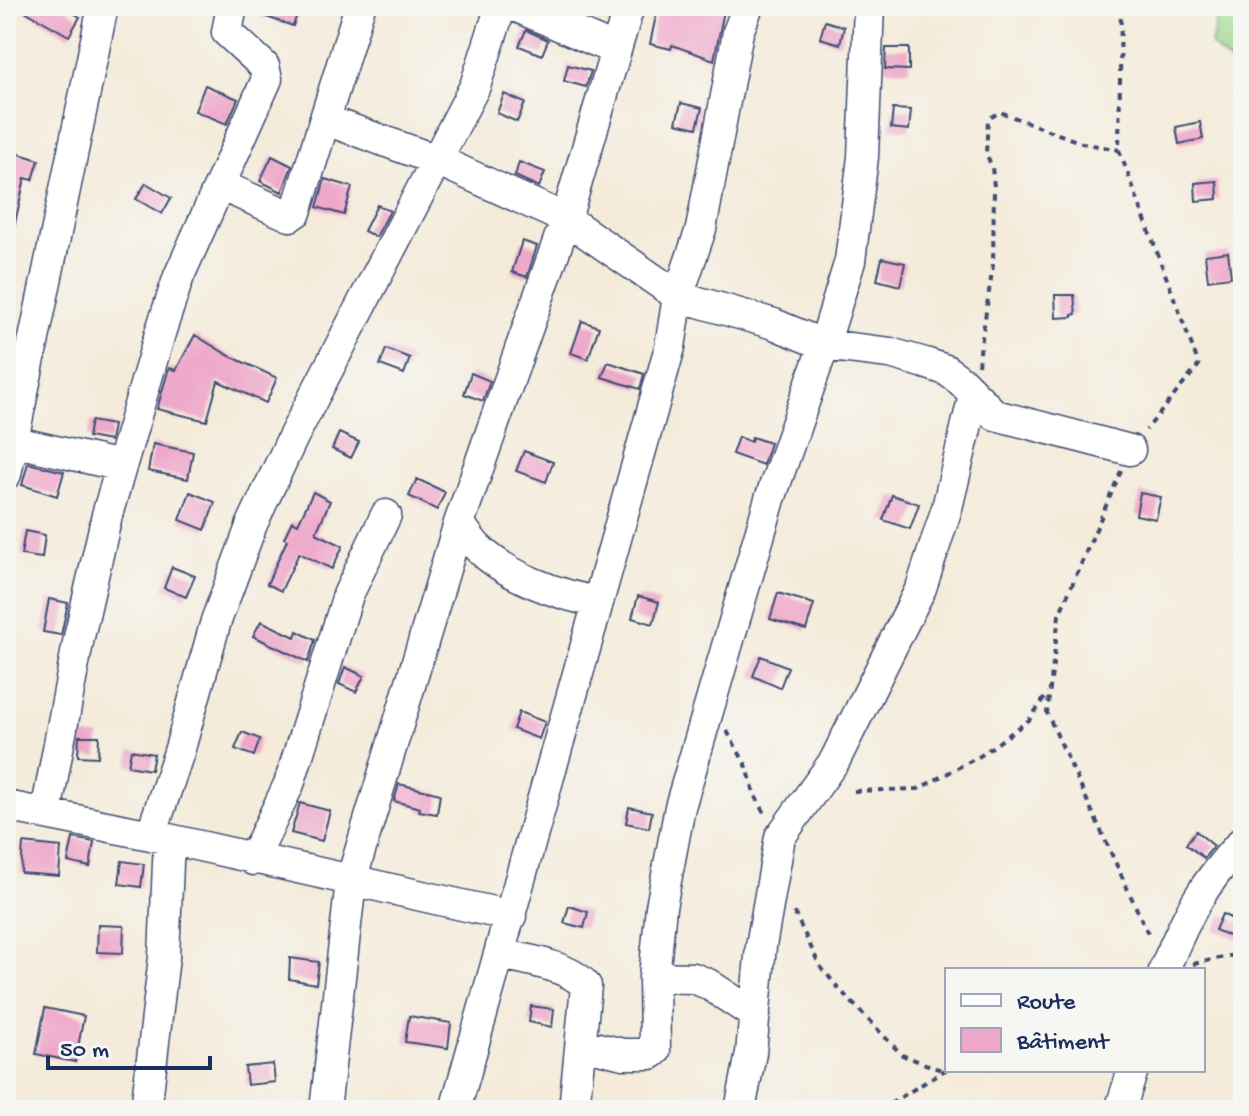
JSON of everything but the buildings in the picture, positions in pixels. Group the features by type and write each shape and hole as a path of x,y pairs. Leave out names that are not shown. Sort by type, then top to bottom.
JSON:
{"street":[{"path":"6,474 12,441 18,350 103,6"},
{"path":"46,813 79,637 121,466 179,276 267,79 264,66 227,32 232,6"},
{"path":"220,185 290,216 294,215 360,6"},
{"path":"146,1110 164,957 160,838 179,752 216,621 252,524 293,437 439,161 475,86 501,6"},
{"path":"515,6 616,50"},
{"path":"325,1110 351,881 459,523 566,219 629,6"},
{"path":"455,1110 670,347 678,296 701,229 738,32 748,6"},
{"path":"582,1044 623,1054 654,1053 654,977 661,907 677,822 770,499 850,261 863,157 869,6"},
{"path":"326,120 439,161 566,219 678,296 774,324 824,345 890,353 946,370 988,405 995,415 1130,450"},
{"path":"740,1110 751,1053 761,946 780,837 835,760 921,588 947,508 974,395"},
{"path":"12,441 121,466"},
{"path":"253,860 289,784 348,595 386,515"},
{"path":"459,523 478,548 508,568 549,590 598,602"},
{"path":"6,806 511,916"},
{"path":"1165,968 1190,908 1217,867 1243,841"},
{"path":"500,954 542,962 584,983 582,1044 574,1110"},
{"path":"654,977 693,978 708,984 755,1015"},
{"path":"1120,1110 1132,1072"}],"path":[{"path":"1121,6 1119,150 1199,365 1130,450 1059,615 1047,713 1163,968"},
{"path":"974,395 993,265 994,187 992,167 986,153 988,119 1000,112 1082,143 1119,150"},
{"path":"854,791 918,789 980,756 1029,720 1050,691"},
{"path":"710,701 747,767 755,796 780,837"},
{"path":"789,899 820,966 840,990 902,1055 944,1069"},
{"path":"1173,968 1243,953"},
{"path":"880,1110 944,1069"}],"green space":[{"path":"1219,6 1243,6 1243,74 1211,45"}]}
